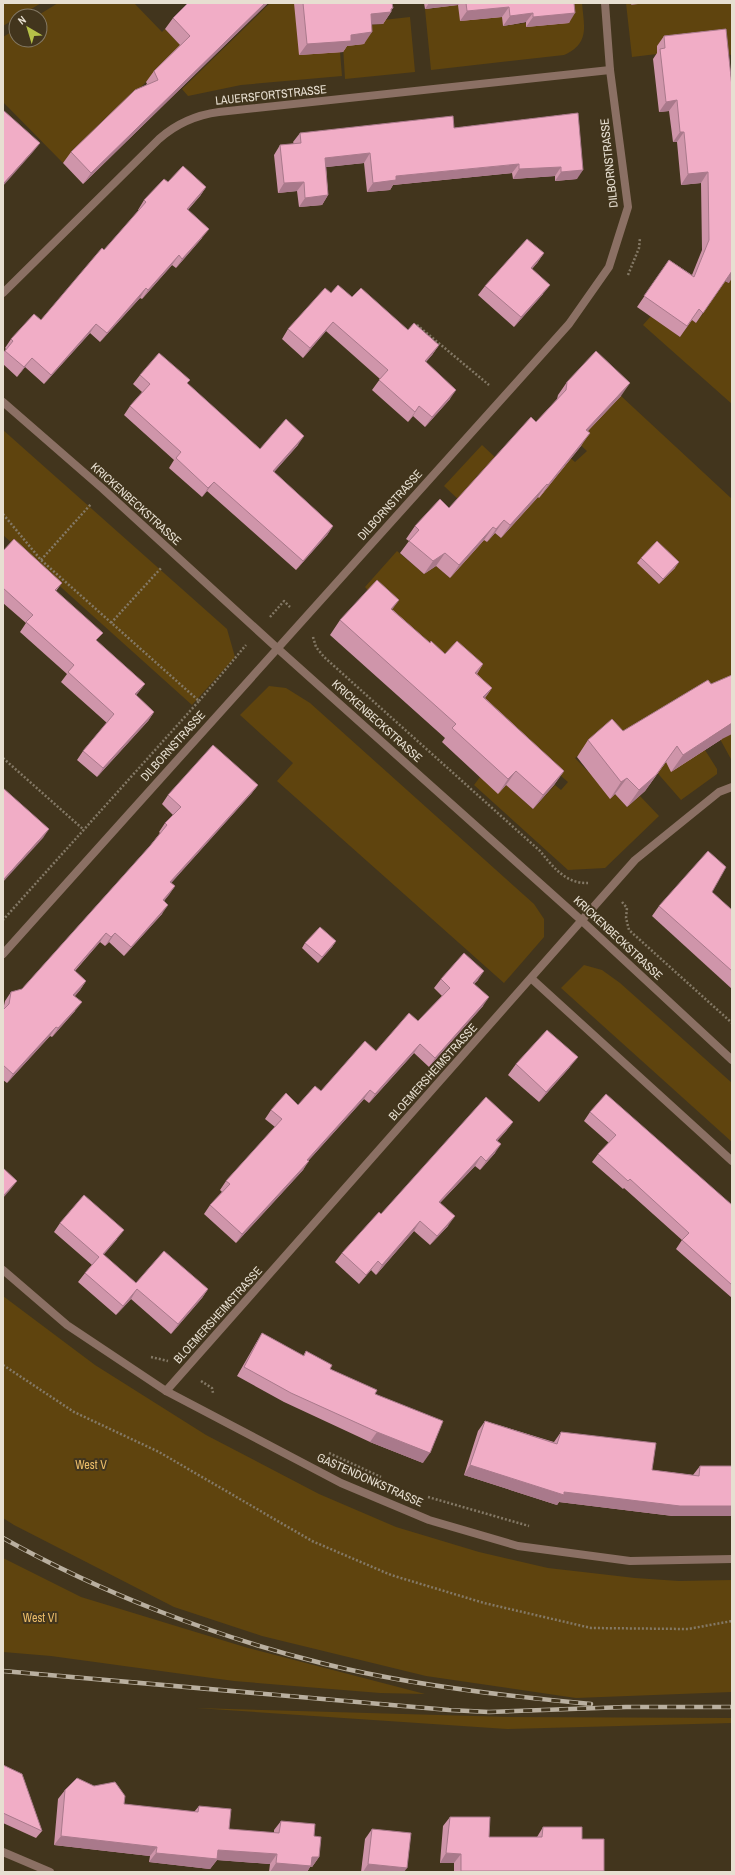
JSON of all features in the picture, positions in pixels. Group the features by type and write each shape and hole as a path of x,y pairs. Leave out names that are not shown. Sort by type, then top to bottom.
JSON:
{"street":[{"name":"DILBORNSTRASSE","path":"3,954 569,324 609,267 628,206 610,70 605,3"},
{"name":"LAUERSFORTSTRASSE","path":"3,293 159,139 178,124 191,118 204,114 220,112 610,70"},
{"name":"KRICKENBECKSTRASSE","path":"3,402 103,490 581,920 732,1060"},
{"name":"BLOEMERSHEIMSTRASSE","path":"166,1391 532,979 581,920 635,860 720,792 732,787"},
{"path":"532,979 732,1161"},
{"name":"GASTENDONKSTRASSE","path":"3,1270 67,1325 166,1391 341,1483 429,1520 518,1546 630,1561 732,1559"},
{"path":"3,1852 50,1872"}],"path":[{"path":"627,276 639,248 640,234"},
{"path":"417,325 503,397"},
{"path":"41,560 103,490"},
{"path":"3,514 41,560 199,701 3,920"},
{"path":"111,623 174,554"},
{"path":"314,633 313,638 316,647 324,657 540,851 562,875 580,884 600,881 609,889 627,908 626,918 629,930 732,1023"},
{"path":"3,758 84,830"},
{"path":"147,1356 166,1360 212,1388 213,1394 218,1397"},
{"path":"3,1365 74,1412 159,1452 312,1541 391,1575 484,1603 590,1628 688,1629 732,1621"},
{"path":"324,1451 387,1480"},
{"path":"423,1495 534,1528"}],"green space":[{"path":"3,3 41,3 33,8 8,8 8,23 3,26"},
{"path":"58,3 134,3 162,32 165,29 182,47 63,163 3,102 3,37 8,34 8,48 48,48 48,9"},
{"path":"270,3 294,3 340,52 342,76 241,85 188,96 182,89"},
{"path":"445,3 502,10 503,26 526,23 526,27 567,3 582,3 584,34 578,45 564,55 431,70 425,9 437,8"},
{"path":"626,3 732,3 732,55 657,46 657,54 632,57"},
{"path":"410,17 415,72 345,79 343,46 366,25 383,24 383,20"},
{"path":"732,276 732,404 643,325 651,316 680,337 692,320 696,323 709,305 717,278 729,283"},
{"path":"621,396 732,499 732,761 720,739 705,750 717,769 717,774 681,800 640,753 601,735 575,758 612,796 615,794 627,807 640,796 659,816 605,868 568,870 474,785 480,777 498,793 506,785 533,809 555,785 561,790 568,782 435,668 365,587 397,551 424,574 436,566 450,578 467,524 487,542 495,533 501,538 567,455 575,462 587,451 577,442"},
{"path":"3,430 227,629 235,657 192,705 3,535"},
{"path":"482,445 497,459 485,473 481,472 476,477 477,481 459,500 444,486"},
{"path":"269,686 286,688 310,703 534,904 544,919 544,937 504,983 277,781 293,763 240,715"},
{"path":"584,965 602,970 620,983 732,1083 732,1142 561,988"},
{"name":"West V","path":"3,1296 95,1365 206,1435 319,1494 396,1527 479,1552 548,1568 635,1578 679,1581 732,1580 732,1692 576,1698 426,1676 262,1636 174,1607 14,1525 3,1518"},
{"name":"West VI","path":"3,1558 81,1597 248,1648 425,1694 380,1693 234,1681 51,1656 3,1652"},
{"path":"196,1708 509,1717 732,1718 732,1723 507,1729"}],"building":[{"path":"188,3 265,3 91,173 71,152 135,90 158,80 154,71 190,36 173,18"},
{"path":"303,3 392,3 393,8 391,9 391,12 371,14 372,32 351,35 351,41 307,44"},
{"path":"466,3 574,3 575,13 533,17 533,13 510,16 509,7 467,11"},
{"path":"726,29 732,87 732,271 703,313 699,309 687,326 644,296 669,260 694,277 709,240 708,172 688,174 684,132 680,132 677,100 666,102 660,49 665,48 664,36"},
{"path":"3,110 40,143 3,184"},
{"path":"578,113 583,170 561,172 561,167 519,169 519,164 396,176 396,180 373,183 370,153 325,158 328,195 305,198 304,182 284,183 280,145 301,143 300,133 453,116 454,128"},
{"path":"183,166 206,187 187,209 209,229 182,259 179,255 148,290 146,288 107,333 96,324 51,375 32,358 24,367 5,351 13,341 11,339 34,314 41,320 102,248 104,250 146,202 144,200 164,179 168,182"},
{"path":"527,239 544,253 531,268 550,285 521,317 485,286"},
{"path":"338,285 352,297 361,288 408,330 414,323 439,345 425,361 456,390 432,417 419,406 415,412 379,380 388,370 333,322 310,348 288,329 325,288 331,293"},
{"path":"596,351 630,383 586,430 590,433 548,485 547,484 510,525 504,520 496,529 493,527 459,565 445,553 433,561 409,541 419,530 415,526 440,499 449,508 531,417 536,422 566,390 567,382"},
{"path":"159,353 190,380 187,383 260,449 286,419 304,436 273,471 333,526 303,561 214,482 208,488 176,458 181,452 130,406 150,384 140,375"},
{"path":"14,539 62,583 55,590 103,633 96,640 145,684 135,694 154,712 103,768 83,751 114,714 68,672 74,665 26,622 33,615 3,588 3,551"},
{"path":"657,541 679,562 663,579 641,558"},
{"path":"377,580 399,600 391,609 430,643 431,641 445,654 457,641 483,664 475,673 492,688 483,697 564,771 543,795 516,771 508,779 452,728 456,724 340,620"},
{"path":"732,675 732,723 683,755 677,746 656,775 639,790 627,778 621,782 588,740 612,719 623,731 708,680 711,684"},
{"path":"213,745 258,785 170,882 175,886 163,900 168,905 131,947 115,933 111,937 106,933 74,970 86,981 73,995 82,1002 58,1028 56,1027 13,1074 3,1065 3,1010 9,1004 11,992 22,989 150,846 167,825 165,823 181,807 168,795"},
{"path":"3,788 49,829 3,880"},
{"path":"708,851 726,867 712,892 732,910 732,971 659,906"},
{"path":"320,927 336,941 322,957 305,943"},
{"path":"464,953 484,971 473,983 489,997 435,1058 420,1044 375,1094 370,1090 307,1160 309,1161 242,1234 210,1205 230,1184 226,1181 282,1119 271,1110 286,1093 298,1105 315,1086 321,1091 365,1041 376,1051 409,1013 418,1021 450,988 441,979"},
{"path":"547,1030 578,1057 546,1092 516,1064"},
{"path":"606,1094 732,1205 732,1285 682,1240 689,1233 630,1179 628,1181 598,1154 616,1135 590,1112"},
{"path":"486,1097 513,1122 496,1140 501,1144 486,1161 481,1156 439,1202 455,1216 437,1236 420,1221 382,1265 378,1261 366,1275 342,1253 379,1212 381,1214"},
{"path":"3,1168 17,1181 3,1196"},
{"path":"84,1195 124,1230 103,1254 136,1283 164,1251 208,1289 178,1324 137,1289 123,1306 85,1273 99,1257 60,1223"},
{"path":"262,1333 304,1356 306,1351 332,1365 330,1369 377,1390 375,1394 443,1421 430,1453 377,1432 291,1393 244,1367"},
{"path":"485,1421 557,1444 561,1432 656,1443 652,1470 699,1476 700,1466 732,1466 732,1506 680,1506 564,1492 564,1495 470,1465"},
{"path":"3,1765 22,1774 42,1831 3,1813"},
{"path":"77,1778 94,1786 115,1782 125,1796 124,1804 198,1812 199,1806 231,1809 229,1829 279,1833 281,1821 315,1824 314,1836 321,1837 319,1857 312,1857 311,1866 276,1863 277,1854 218,1850 217,1859 156,1853 157,1847 61,1836 65,1790"},
{"path":"450,1817 490,1817 489,1837 542,1837 543,1827 582,1827 582,1839 604,1839 604,1871 461,1871 461,1854 446,1853"},
{"path":"372,1829 411,1833 407,1868 368,1864"}],"railway":[{"path":"3,1538 79,1577 160,1612 242,1641 284,1653 325,1664 423,1684 591,1704"},
{"path":"3,1671 449,1710 489,1712 626,1707 732,1707"}]}
